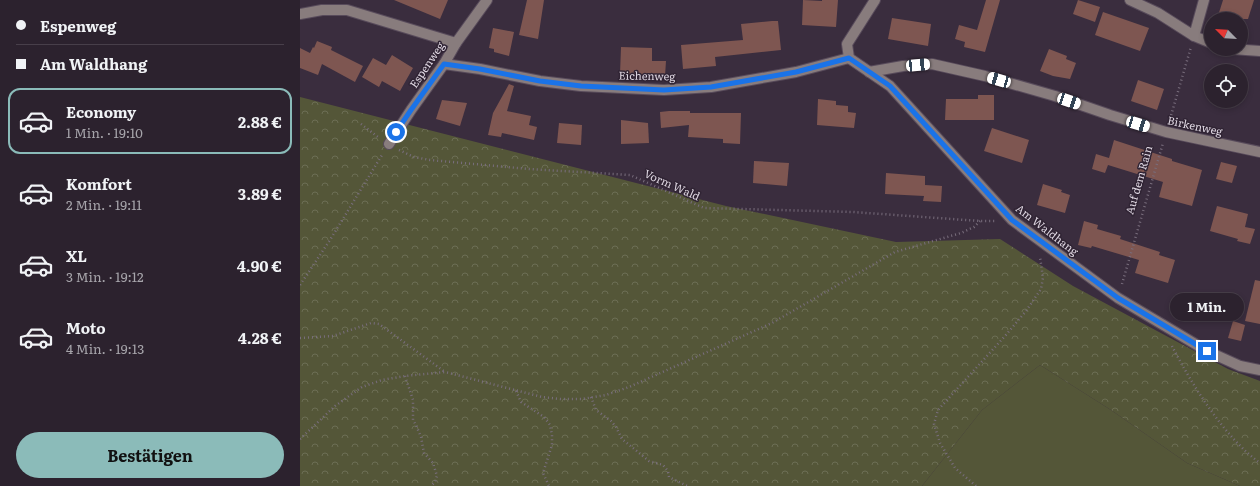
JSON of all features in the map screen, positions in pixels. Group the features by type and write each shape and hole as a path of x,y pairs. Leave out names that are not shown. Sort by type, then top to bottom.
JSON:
{"street":[{"name":"Espenweg","path":"389,144 444,64 456,43 487,0"},
{"path":"849,58 847,44 875,0"},
{"path":"1130,0 1158,13 1194,36 1204,40"},
{"path":"1194,36 1204,0"},
{"path":"300,14 322,10 347,10 456,43"},
{"path":"1248,50 1260,51"},
{"name":"Eichenweg","path":"444,64 480,69 540,81 581,86 664,90 711,87 796,72 849,58"},
{"name":"Am Waldhang","path":"849,58 890,86 1012,220 1034,237 1118,298 1161,324 1207,351 1240,366 1260,370"},
{"name":"Birkenweg","path":"870,72 903,66 932,64 985,76 1055,96 1166,132 1260,152"}],"path":[{"name":"Auf dem Rain","path":"1118,298 1194,36"},
{"name":"Vorm Wald","path":"361,124 374,135 402,152 414,157 430,160 529,169 630,176 704,208 853,212 980,222 1012,220"},
{"path":"300,285 330,240 389,144"},
{"path":"300,439 335,406 362,387 382,380 405,376 445,372 542,397 554,398 591,397 629,387 772,323 895,252 961,234 980,222"},
{"path":"976,486 955,468 940,443 934,424 938,410 1005,336 1026,311 1041,289 1043,278 1041,259 1034,237"},
{"path":"300,338 333,336 371,323 379,324 445,372"},
{"path":"1161,324 1193,383 1219,421 1240,446 1260,463"},
{"path":"405,376 414,400 412,420 421,437 424,453 432,464 436,476 435,482 431,486"},
{"path":"516,390 521,402 544,418 550,425 552,445 543,473 549,486"},
{"path":"591,397 596,410 611,421 622,439 649,461 663,465 668,471 669,477 687,486"}],"green space":[{"path":"300,97 726,206 896,242 1000,239 1073,286 1228,369 1260,381 1260,486 1240,486 1187,463 1111,410 1040,365 982,410 922,486 300,486"},
{"path":"1040,365 1111,410 1187,463 1240,486 922,486 982,410"}],"building":[{"path":"394,0 448,0 440,19"},
{"path":"527,0 544,0 538,39 519,35"},
{"path":"803,0 838,0 836,27 802,25"},
{"path":"986,0 1000,0 985,52 964,47 965,42 955,39 959,25 977,30"},
{"path":"1078,0 1100,7 1095,22 1073,14"},
{"path":"1223,0 1254,0 1248,19 1248,12 1219,12"},
{"path":"1103,12 1149,28 1140,51 1095,35"},
{"path":"892,18 931,24 928,46 888,39"},
{"path":"778,21 781,50 715,57 716,66 683,69 681,45 743,40 741,24"},
{"path":"493,28 514,32 509,56 494,52 494,49 489,48"},
{"path":"317,41 332,47 331,50 363,66 355,82 322,64 318,75 300,68 300,48 310,53"},
{"path":"621,47 652,48 652,61 666,61 665,76 620,74"},
{"path":"1049,49 1067,56 1066,59 1076,63 1070,79 1053,76 1040,71"},
{"path":"392,55 413,68 400,91 382,81 379,87 362,77 373,58 386,65"},
{"path":"1138,80 1164,89 1157,110 1131,101"},
{"path":"509,84 514,86 507,111 531,116 529,125 537,127 534,140 502,133 501,137 488,135 493,113"},
{"path":"978,95 994,95 994,120 945,120 946,99 978,99"},
{"path":"818,99 836,101 836,105 848,106 848,112 856,113 854,128 817,125"},
{"path":"442,100 467,103 460,126 436,119"},
{"path":"690,111 690,113 741,113 740,144 723,143 723,139 688,137 689,125 661,128 660,112"},
{"path":"621,120 648,123 649,143 621,144"},
{"path":"559,123 582,125 581,145 557,143"},
{"path":"992,128 1029,140 1022,163 984,151"},
{"path":"1114,140 1202,170 1192,206 1159,197 1163,182 1108,165 1105,173 1092,169 1096,154 1109,158"},
{"path":"754,161 789,163 787,186 753,183"},
{"path":"1221,162 1237,166 1232,183 1216,179"},
{"path":"886,173 925,176 925,185 942,186 941,202 923,201 924,196 885,194"},
{"path":"1043,184 1062,190 1061,192 1070,195 1065,213 1037,205"},
{"path":"1217,206 1248,214 1245,227 1255,229 1250,244 1210,231"},
{"path":"1084,221 1098,225 1097,229 1121,236 1120,239 1160,252 1159,255 1175,260 1168,283 1135,273 1139,260 1092,246 1091,248 1078,245"},
{"path":"1255,280 1260,281 1260,324 1245,321"},
{"path":"1233,321 1245,325 1241,341 1228,338"}],"route":[{"path":"396,132 444,64 480,69 540,81 581,86 664,90 711,87 796,72 849,58 890,86 1012,220 1056,254 1118,298 1207,351"}]}
